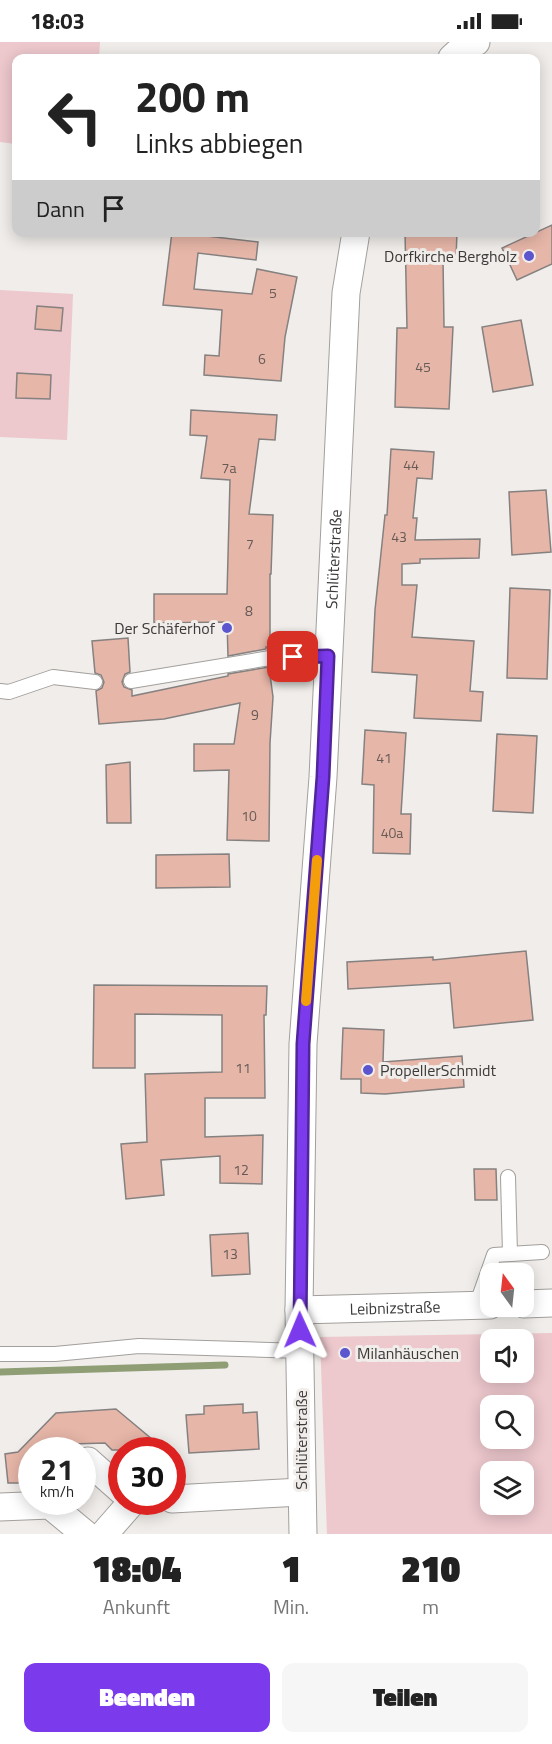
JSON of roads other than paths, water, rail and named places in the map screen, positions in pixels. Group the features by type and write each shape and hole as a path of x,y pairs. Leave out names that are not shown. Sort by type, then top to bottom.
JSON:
{"street":[{"path":"456,54 476,42"},
{"name":"Schlüterstraße","path":"303,1534 300,1310 303,1044 323,777 346,293 355,237"},
{"path":"534,1304 552,1303"},
{"name":"Leibnizstraße","path":"300,1310 480,1305"},
{"path":"96,1468 108,1479"},
{"path":"186,1498 301,1492"},
{"path":"0,1507 18,1506"},
{"path":"64,1515 85,1534"},
{"path":"104,1534 121,1515"}],"lane":[{"path":"131,681 276,657 328,656"},
{"path":"0,691 9,692 53,677 95,682"},
{"path":"508,1177 510,1254"},
{"path":"492,1263 494,1256 542,1252"},
{"path":"0,1354 55,1354 139,1346 301,1351"}],"waterway":[{"path":"0,1372 225,1365"}],"place":[{"name":"Dorfkirche Bergholz","path":"529,256"},
{"name":"Der Schäferhof","path":"227,628"},
{"name":"PropellerSchmidt","path":"368,1070"},
{"name":"Milanhäuschen","path":"345,1353"}]}
